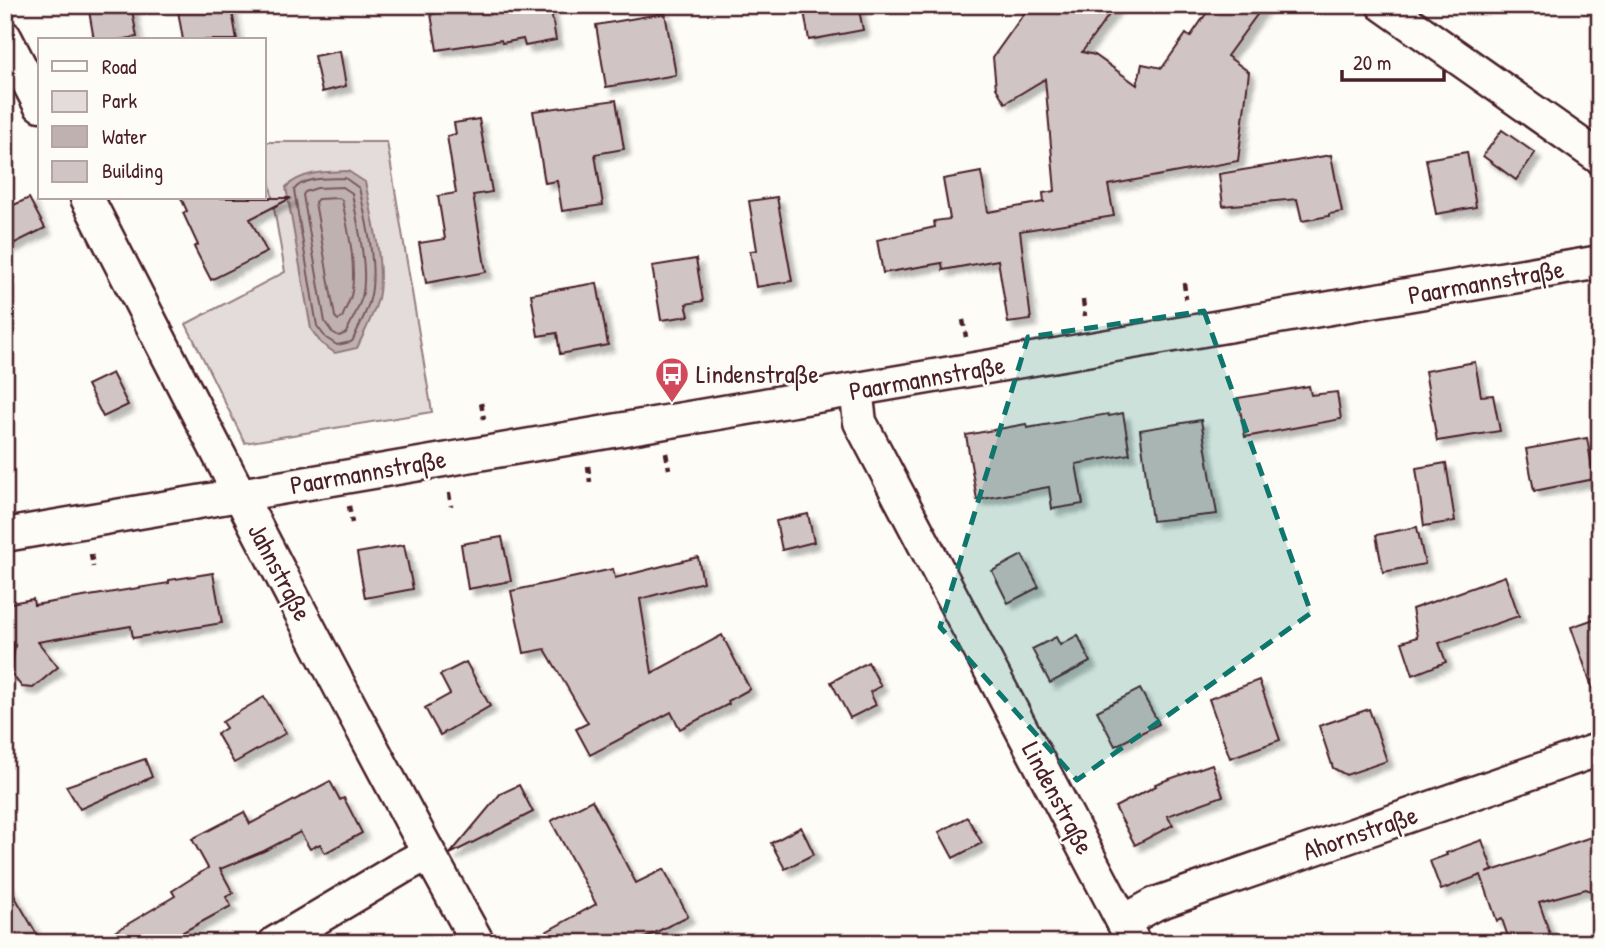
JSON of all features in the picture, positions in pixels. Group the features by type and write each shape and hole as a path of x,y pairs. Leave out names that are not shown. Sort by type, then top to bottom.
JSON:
{"street":[{"path":"1383,5 1600,158"},
{"path":"5,37 38,101"},
{"name":"Jahnstraße","path":"89,200 239,494 478,943"},
{"name":"Paarmannstraße","path":"5,535 1600,262"},
{"name":"Lindenstraße","path":"856,390 860,422 1128,932"},
{"name":"Ahornstraße","path":"1128,932 1155,904 1600,749"},
{"path":"275,943 429,853"}],"highlighted area":[{"path":"1204,311 1311,613 1077,780 940,627 1028,337"}],"green space":[{"path":"266,142 387,142 432,412 245,443 186,324 285,272 266,162"}],"water":[{"path":"348,171 365,182 377,243 379,290 373,314 357,348 335,353 321,343 311,329 286,187 307,175"}],"building":[{"path":"88,5 131,5 137,37 94,38"},
{"path":"177,5 231,5 237,38 183,38"},
{"path":"487,5 550,5 556,40 525,46 523,39 502,43 501,40 437,50 431,14"},
{"path":"803,5 858,5 863,30 809,40"},
{"path":"1030,5 1116,5 1082,52 1095,55 1137,85 1142,64 1162,68 1186,34 1190,37 1212,5 1264,5 1227,56 1249,72 1238,161 1108,185 1114,216 1020,231 1031,320 1008,323 998,260 943,270 942,263 883,273 877,240 935,227 934,221 950,219 943,179 981,172 988,212 1044,202 1043,193 1055,191 1045,79 1005,103 996,88 993,57"},
{"path":"665,13 676,75 606,87 596,25"},
{"path":"340,51 346,86 322,92 314,56"},
{"path":"616,100 624,149 595,154 603,205 562,211 557,181 545,183 533,111"},
{"path":"479,119 492,192 473,195 486,272 426,283 419,243 445,239 438,196 456,193 447,136 456,134 454,123"},
{"path":"1502,130 1535,153 1516,180 1483,156"},
{"path":"1467,152 1476,207 1436,214 1426,159"},
{"path":"1331,155 1342,212 1302,221 1297,199 1223,206 1219,174"},
{"path":"777,197 792,281 756,287 750,251 757,250 749,201"},
{"path":"29,198 45,228 5,248 5,209"},
{"path":"291,198 250,219 267,252 211,280 194,247 198,245 183,213 187,211 182,200"},
{"path":"696,259 703,301 686,304 689,316 661,320 652,266"},
{"path":"597,283 608,345 560,354 557,333 538,336 531,294"},
{"path":"1475,362 1481,396 1493,395 1500,431 1437,441 1425,371"},
{"path":"112,373 128,405 103,417 87,385"},
{"path":"1309,386 1311,395 1337,392 1341,419 1245,437 1238,398"},
{"path":"1123,413 1130,454 1076,464 1083,504 1052,509 1049,487 977,500 966,435 1026,424 1027,428"},
{"path":"1201,420 1217,514 1152,521 1140,430"},
{"path":"1587,438 1594,479 1534,491 1526,449"},
{"path":"1446,463 1455,521 1424,526 1416,468"},
{"path":"808,514 814,542 782,550 776,521"},
{"path":"1417,527 1425,564 1383,572 1376,535"},
{"path":"502,537 511,581 468,589 461,544"},
{"path":"404,545 413,589 365,598 357,553"},
{"path":"1022,555 1039,587 1008,603 992,571"},
{"path":"698,557 703,582 640,599 652,673 722,635 750,689 728,701 729,704 680,729 671,712 590,755 576,729 588,723 545,649 524,653 511,591 613,569 615,578"},
{"path":"213,573 222,623 133,638 131,626 38,642 58,667 33,688 22,687 11,673 15,645 5,647 5,604 33,599 34,605 169,583 169,580"},
{"path":"1505,576 1519,616 1439,643 1446,662 1413,675 1402,642 1417,637 1412,609"},
{"path":"1600,617 1600,697 1596,698 1571,627"},
{"path":"1078,635 1090,662 1050,683 1032,649 1056,637 1060,645"},
{"path":"466,662 490,706 440,735 425,708 450,694 440,675"},
{"path":"868,662 881,686 870,692 876,705 850,718 831,682"},
{"path":"1259,680 1280,740 1230,758 1209,699"},
{"path":"1140,689 1159,724 1115,746 1097,711"},
{"path":"264,697 286,733 234,763 217,734 226,728 222,722"},
{"path":"1369,709 1387,761 1346,775 1333,768 1319,726"},
{"path":"145,759 152,777 80,809 66,786"},
{"path":"1212,764 1223,796 1167,816 1173,825 1135,845 1115,807 1156,786 1155,784"},
{"path":"330,781 340,800 344,798 362,833 325,853 320,844 310,849 300,832 264,851 220,869 233,893 226,897 231,906 163,943 96,943 175,896 172,891 208,868 192,839 244,812 250,824"},
{"path":"519,785 533,812 450,854 500,794"},
{"path":"592,800 636,883 664,869 688,916 635,943 526,943 596,904 551,821"},
{"path":"967,817 982,843 953,858 939,832"},
{"path":"801,827 814,854 785,869 771,843"},
{"path":"1600,834 1600,895 1586,889 1539,902 1553,943 1510,943 1502,919 1497,921 1481,875 1441,890 1430,861 1482,840 1493,871"},
{"path":"5,880 42,943 5,943"}],"place":[{"name":"Lindenstraße","path":"672,404"}]}
